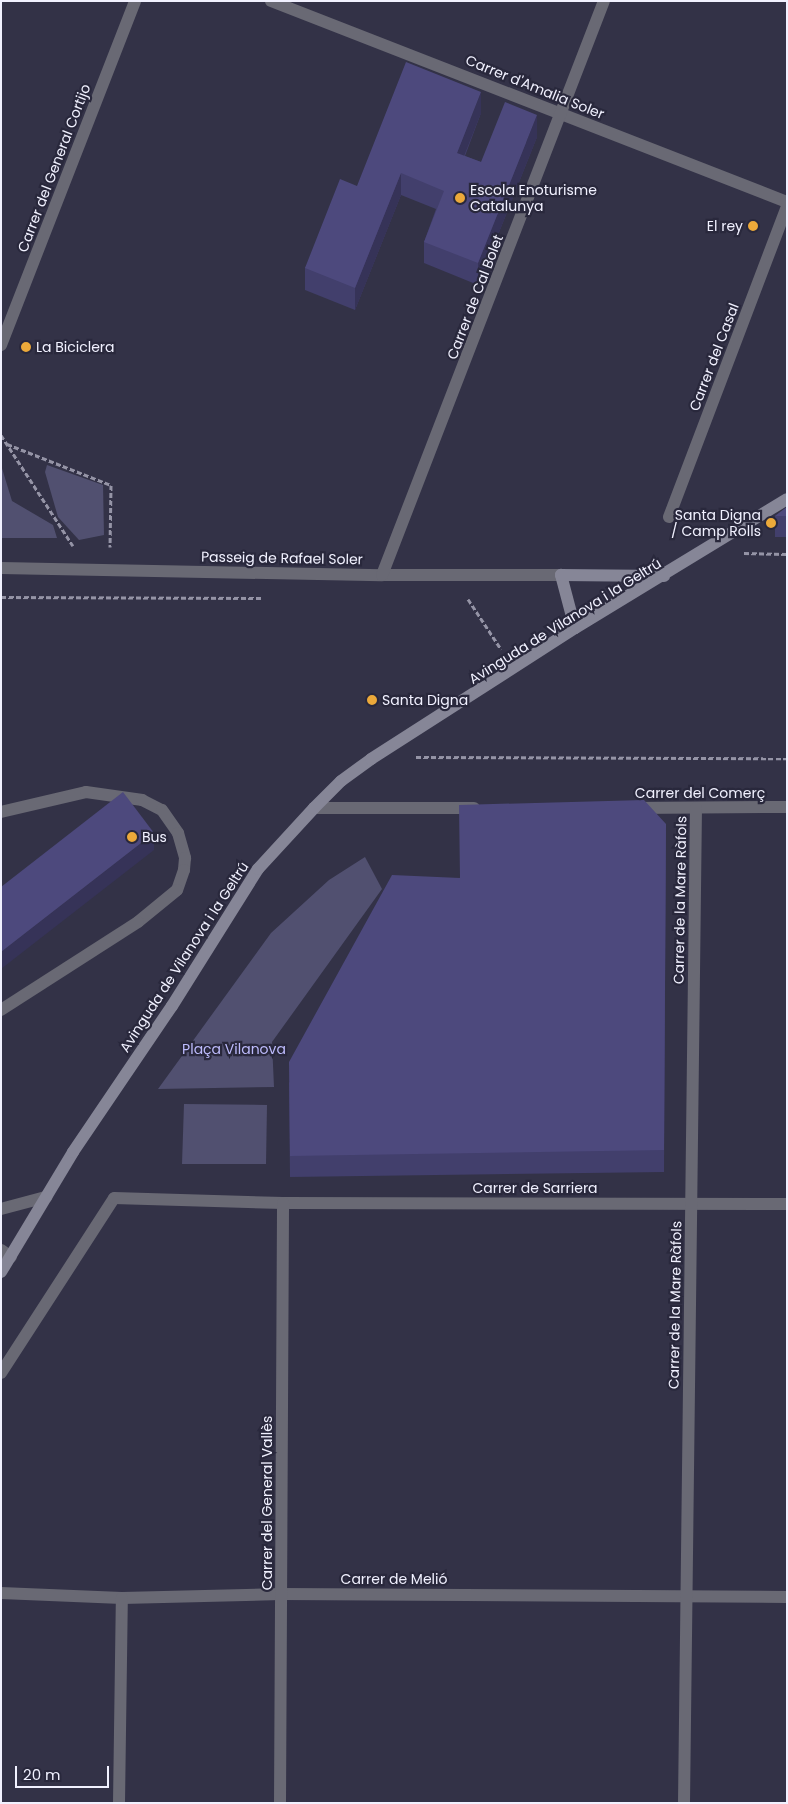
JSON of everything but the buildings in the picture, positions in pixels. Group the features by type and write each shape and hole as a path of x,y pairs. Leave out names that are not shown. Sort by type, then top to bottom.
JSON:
{"street":[{"name":"Carrer del General Cortijo","path":"1,345 135,1"},
{"name":"Carrer d'Amalia Soler","path":"271,1 563,113 787,202"},
{"name":"Carrer de Cal Bolet","path":"382,575 563,113 604,1"},
{"name":"Carrer del Casal","path":"669,517 787,207"},
{"name":"Avinguda de Vilanova i la Geltrú","path":"1,1272 6,1253 46,1197 172,1006 258,869 341,781 575,628 678,568 787,499"},
{"name":"Passeig de Rafael Soler","path":"1,568 382,575 562,575"},
{"path":"575,628 562,575 664,576"},
{"path":"1,812 86,792 142,800 162,810 178,833 185,858 184,870 177,890 138,922 1,1010"},
{"name":"Carrer del Comerç","path":"617,808 787,807"},
{"path":"314,808 490,808"},
{"name":"Carrer de la Mare Ràfols","path":"684,1803 696,808"},
{"path":"1,1209 46,1197"},
{"name":"Carrer de Sarriera","path":"1,1373 114,1198 283,1203 787,1204"},
{"name":"Carrer del General Vallès","path":"280,1803 283,1203"},
{"name":"Carrer de Melió","path":"1,1592 122,1598 281,1594 787,1597"},
{"path":"119,1803 122,1598"}],"path":[{"path":"1,435 74,548 84,548"},
{"path":"7,444 111,485 112,546 103,547"},
{"path":"1,597 271,598"},
{"path":"460,599 470,599 513,669"},
{"path":"371,760 787,758"}],"green space":[{"path":"1,465 12,501 53,525 57,538 1,538"},
{"path":"47,465 103,485 104,535 79,540 58,517 45,472"},
{"name":"Plaça Vilanova","path":"365,857 382,889 272,1042 274,1087 158,1089 271,933 329,880"},
{"path":"184,1104 267,1105 266,1164 182,1164"}],"place":[{"name":"Escola Enoturisme Catalunya","path":"460,198"},
{"name":"El rey","path":"753,226"},
{"name":"La Biciclera","path":"26,347"},
{"name":"Santa Digna / Camp Rolls","path":"771,523"},
{"name":"Santa Digna","path":"372,700"},
{"name":"Bus","path":"132,837"}]}
